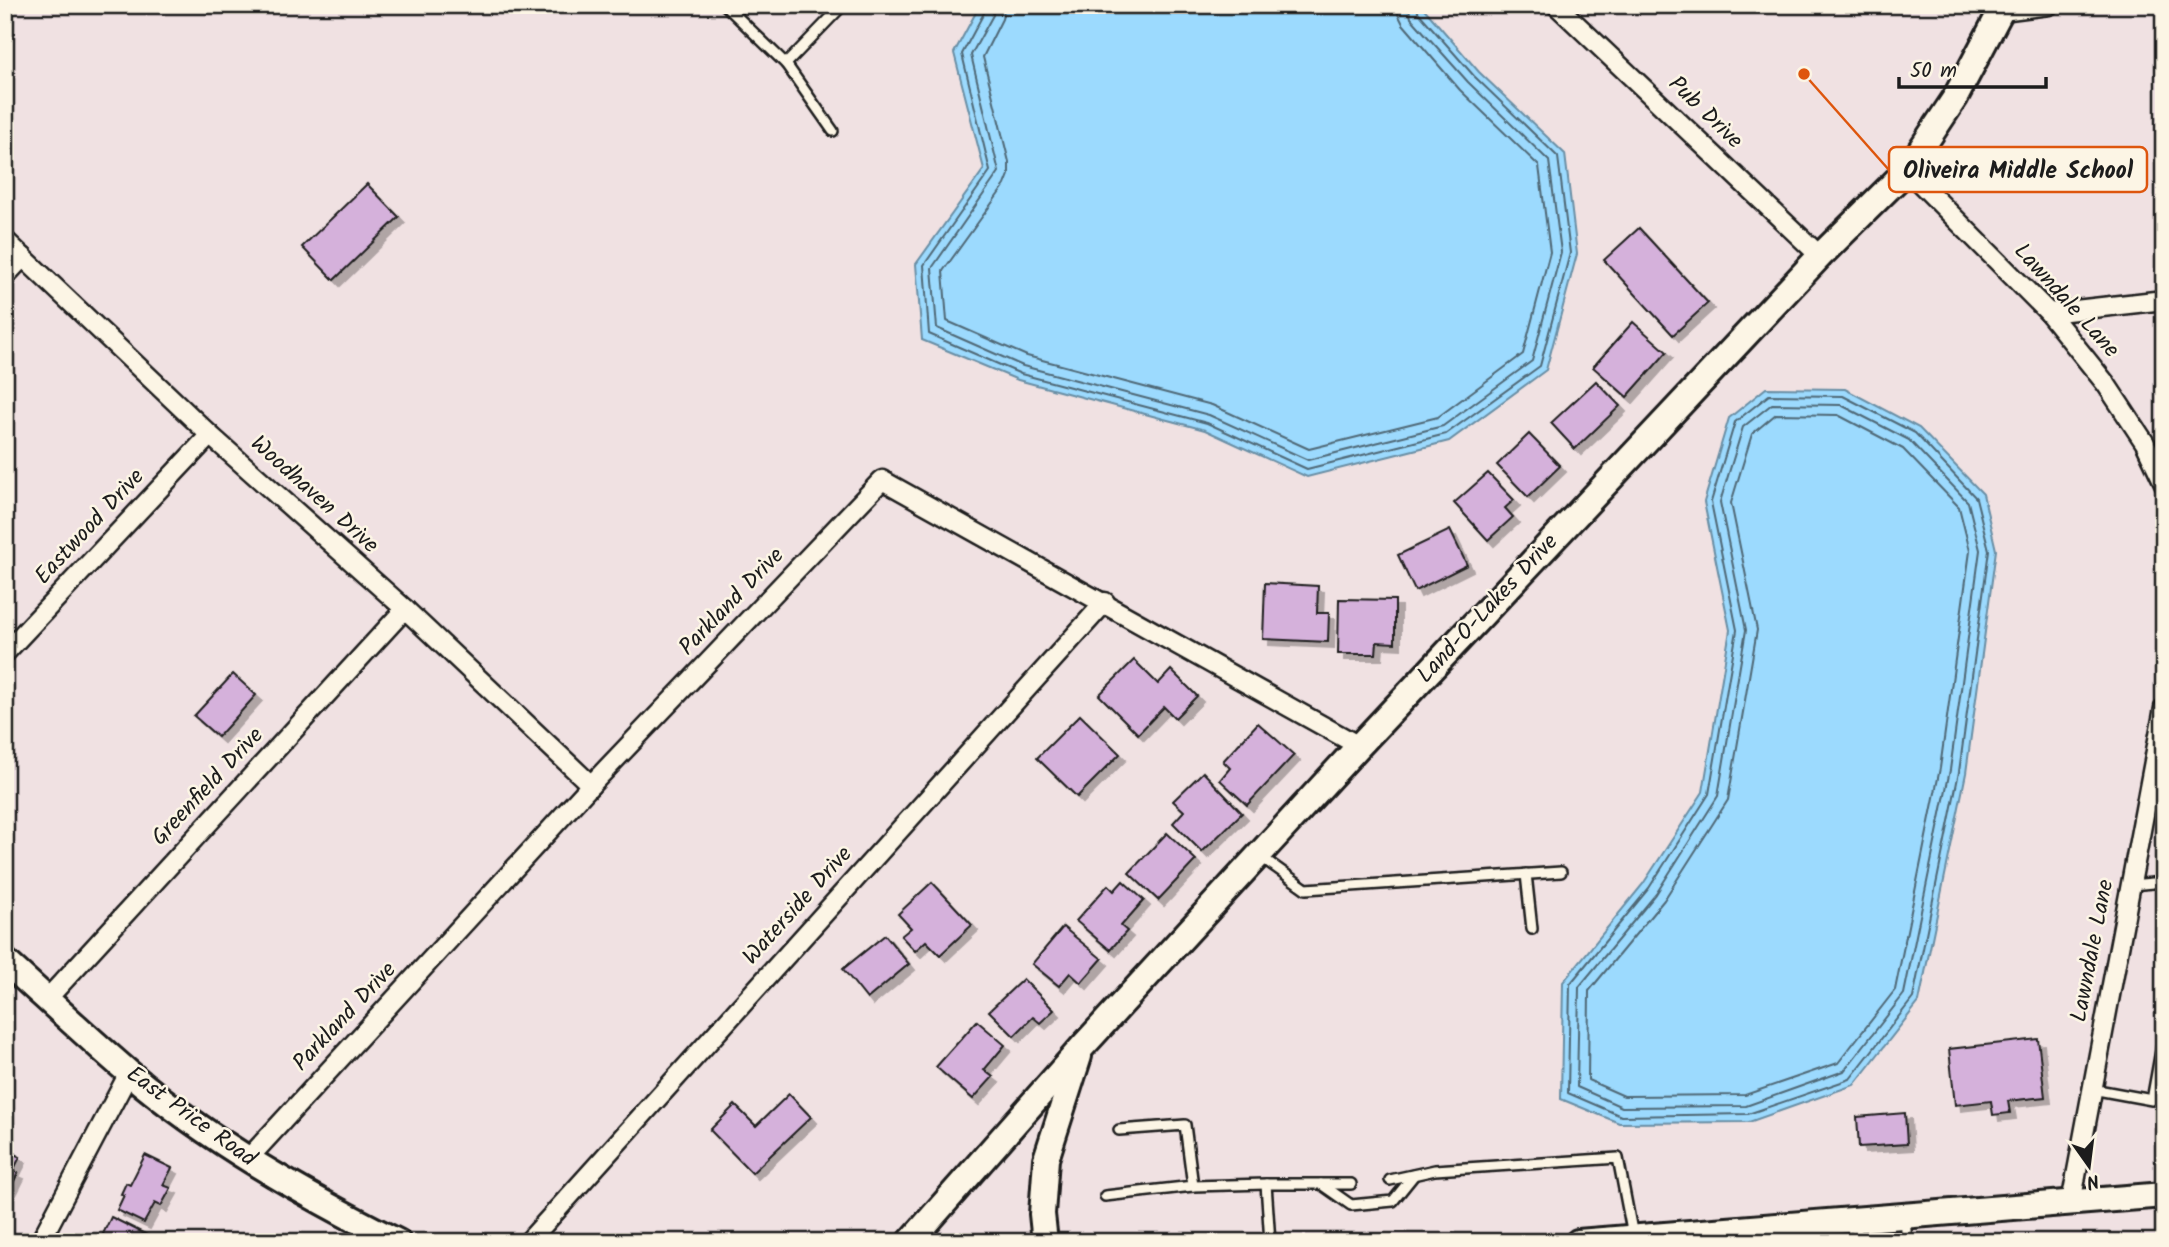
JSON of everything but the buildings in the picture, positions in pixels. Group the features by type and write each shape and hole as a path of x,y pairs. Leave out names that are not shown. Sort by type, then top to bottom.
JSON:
{"street":[{"name":"Pub Drive","path":"1556,5 1820,256"},
{"path":"2003,8 2049,5"},
{"name":"Land-O-Lakes Drive","path":"1045,1242 1042,1214 1046,1159 1083,1046 1359,746 1820,256 1907,170 1955,98 2003,8"},
{"name":"Lawndale Lane","path":"1907,170 2049,313 2106,384 2145,443 2164,483"},
{"name":"Woodhaven Drive","path":"5,240 210,435 405,609 592,785"},
{"path":"5,276 23,257"},
{"path":"2049,313 2164,300"},
{"name":"Eastwood Drive","path":"5,653 210,435"},
{"name":"Parkland Drive","path":"247,1160 592,785 882,480 1359,746"},
{"name":"Waterside Drive","path":"528,1242 1105,602"},
{"name":"Greenfield Drive","path":"47,999 405,609"},
{"name":"Lawndale Lane","path":"2071,1203 2164,708"},
{"name":"East Price Road","path":"5,961 129,1073 247,1160 336,1211 398,1242"},
{"path":"910,1242 1083,1046"},
{"path":"40,1242 129,1073"},
{"path":"1578,1242 1634,1237 1856,1231 1905,1216 2164,1195"}],"lane":[{"path":"725,5 786,64 834,131"},
{"path":"786,64 843,5"},
{"path":"1258,855 1306,889 1561,872"},
{"path":"1526,874 1532,929"},
{"path":"2131,885 2164,882"},
{"path":"2092,1089 2152,1100 2164,1034"},
{"path":"1119,1130 1185,1125 1193,1186"},
{"path":"1390,1180 1435,1170 1618,1158 1634,1237"},
{"path":"1321,1184 1352,1205 1393,1200 1414,1174"},
{"path":"1266,1184 1270,1242"},
{"path":"1105,1196 1193,1186 1351,1184"},
{"path":"1905,1216 1907,1242"}],"water":[{"path":"980,5 1421,5 1479,72 1565,154 1577,254 1546,370 1449,441 1307,477 1205,430 1018,380 922,340 916,264 984,169 954,53"},
{"path":"1766,388 1845,389 1919,428 1983,494 1996,550 1966,773 1919,1002 1854,1085 1749,1122 1619,1123 1561,1099 1563,982 1643,884 1703,792 1730,630 1704,502 1729,418"}],"place":[{"name":"Oliveira Middle School","path":"1804,74"}]}
